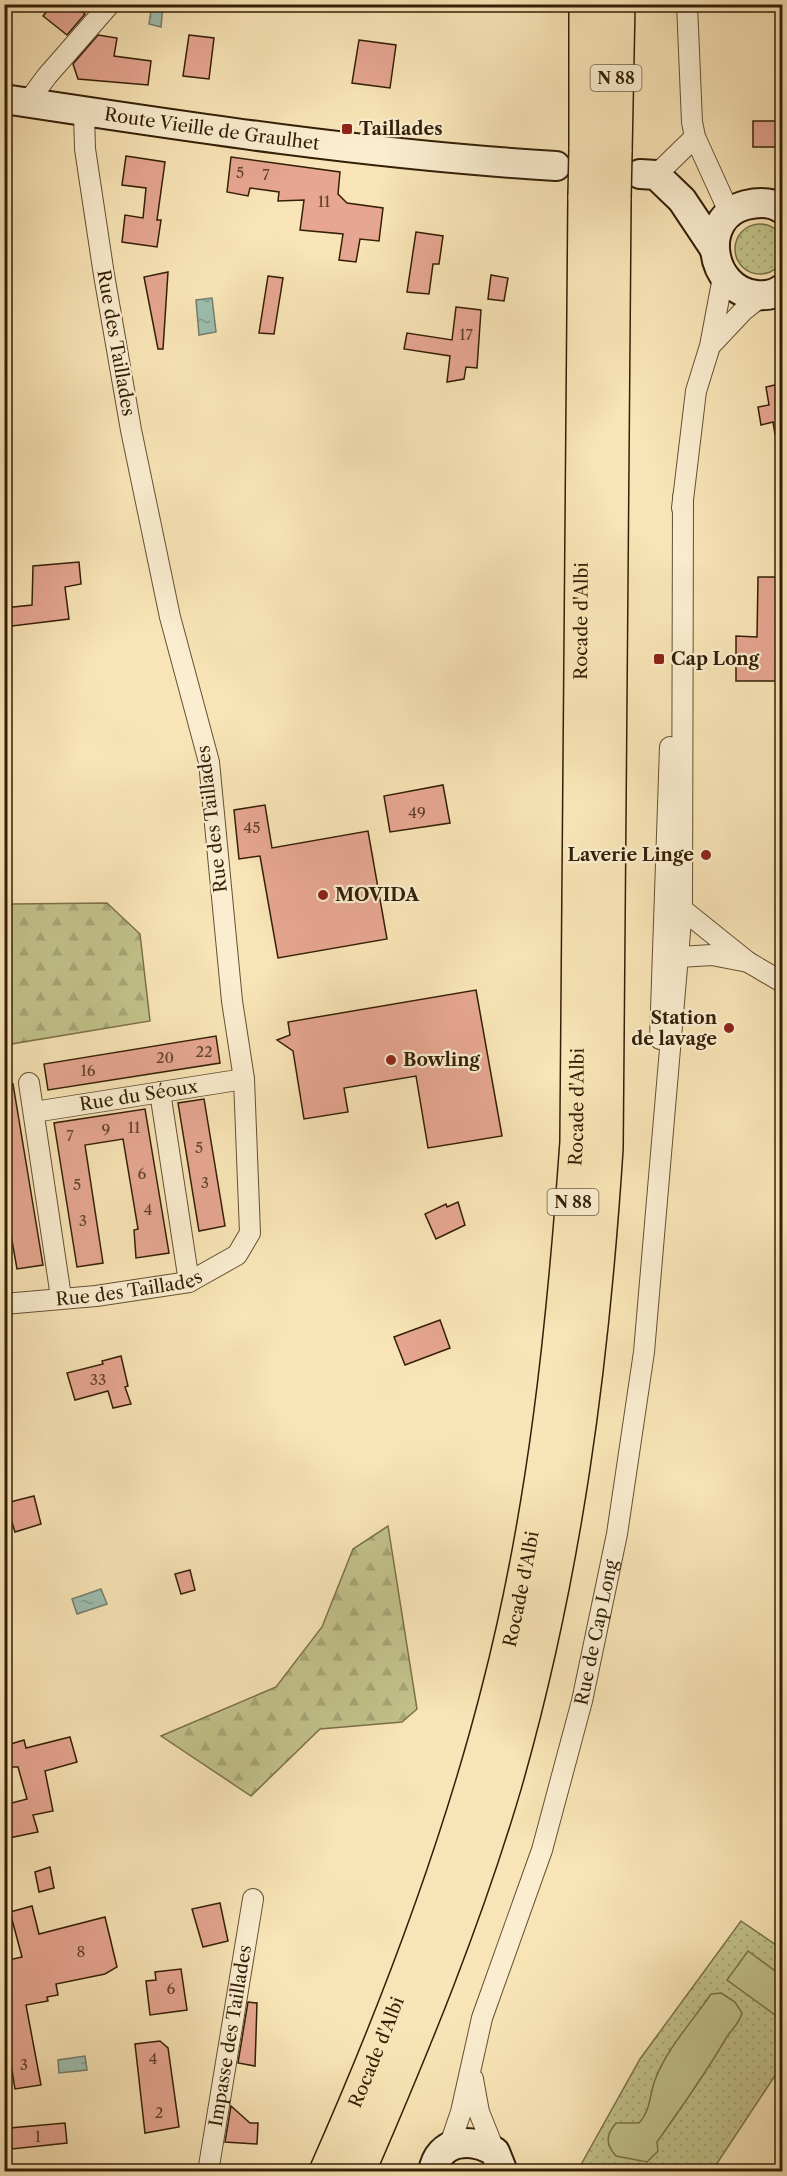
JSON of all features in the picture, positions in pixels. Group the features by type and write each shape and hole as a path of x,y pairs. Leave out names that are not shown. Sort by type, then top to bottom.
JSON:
{"highway":[{"name":"Rocade d'Albi","path":"586,4 600,151"},
{"name":"Rocade d'Albi","path":"326,2172 415,1959 472,1790 499,1691 523,1584 550,1430 567,1278 577,1142 600,151 618,4"},
{"name":"Rocade d'Albi","path":"358,2172 445,1963 504,1785 529,1692 555,1575 580,1433 597,1283 606,1148 599,197"}],"main road":[{"name":"Route Vieille de Graulhet","path":"14,101 331,146 481,162 556,166"},
{"path":"648,174 682,200 726,218"},
{"path":"682,200 714,248"},
{"path":"775,206 742,206 726,218 716,234 714,248 716,264 723,277 734,287 747,294 776,292"},
{"path":"435,2161 460,2142 472,2141 503,2165"}],"street":[{"path":"14,101 46,76 110,4"},
{"path":"687,4 692,122 695,137 710,171 726,218"},
{"name":"Rue des Taillades","path":"4,1304 61,1297 96,1296 189,1282 237,1255 250,1233 244,1079 232,1001 209,762 170,617 132,430 100,252 86,149 84,112"},
{"path":"648,174 695,137"},
{"path":"710,171 775,206"},
{"name":"Rue de Cap Long","path":"658,1183 660,995 683,497 696,391 710,346 723,277"},
{"name":"Rue de Cap Long","path":"710,346 744,310 776,292"},
{"name":"Rue de Cap Long","path":"435,2161 471,2070 482,2018 542,1850 582,1701 617,1534 642,1363 679,957 676,917 683,497"},
{"path":"660,995 676,917 673,841 668,810"},
{"path":"676,917 783,982"},
{"path":"679,957 712,955 748,962"},
{"name":"Rue du Séoux","path":"34,1113 244,1079"},
{"path":"29,1083 61,1297"},
{"path":"160,1092 189,1282"},
{"name":"Impasse des Taillades","path":"208,2172 253,1899"},
{"name":"Rue de Cap Long","path":"471,2070 479,2112 503,2165"}],"green space":[{"path":"755,224 765,224 778,231 785,244 785,254 778,267 765,274 755,274 746,270 739,263 735,254 735,244 739,235 746,228"},
{"path":"107,903 140,934 150,1021 5,1045 4,926 12,904"},
{"path":"388,1526 417,1709 402,1722 320,1729 251,1796 161,1736 276,1687 322,1627 353,1549"},
{"path":"741,1921 782,1949 782,2065 712,2171 578,2170 640,2059"},
{"path":"748,1951 782,1976 782,2020 727,1980"},
{"path":"721,1993 735,2002 742,2013 741,2017 657,2142 658,2151 647,2162 616,2156 608,2140 613,2127 616,2123 639,2123 648,2108 660,2068 673,2046 711,1994"}],"water":[{"path":"152,5 163,5 161,27 149,24"},
{"path":"212,298 216,332 199,335 196,300"},
{"path":"101,1589 107,1604 77,1614 72,1599"},
{"path":"85,2056 87,2070 59,2073 58,2060"}],"building":[{"path":"53,4 73,4 85,14 67,35 43,16"},
{"path":"98,35 117,38 114,56 151,61 148,85 78,79 73,64"},
{"path":"189,35 214,38 209,79 183,76"},
{"path":"359,40 396,45 390,88 352,83"},
{"path":"753,121 783,121 783,147 753,147"},
{"path":"126,156 165,162 157,220 161,220 157,247 122,242 125,215 143,218 146,188 122,185"},
{"path":"231,157 340,172 338,194 347,203 383,208 379,241 360,239 356,262 339,260 343,234 300,230 304,200 278,201 279,192 250,188 248,196 227,192"},
{"path":"416,232 443,236 439,264 433,264 429,294 407,292"},
{"path":"168,272 163,349 158,349 144,277"},
{"path":"491,275 508,278 504,301 488,299"},
{"path":"268,276 283,278 274,334 259,333"},
{"path":"456,307 481,310 477,368 466,367 464,379 447,382 450,356 404,349 407,333 452,340"},
{"path":"783,383 783,433 775,434 773,422 761,425 758,407 769,405 766,387"},
{"path":"79,562 81,584 65,587 69,619 4,627 4,608 32,605 33,566"},
{"path":"758,577 783,577 783,681 736,681 736,636 757,637"},
{"path":"443,785 450,823 390,832 384,796"},
{"name":"MOVIDA","path":"265,805 272,848 368,831 387,939 278,958 260,856 239,859 234,810"},
{"name":"Bowling","path":"476,990 502,1136 428,1148 416,1076 344,1088 348,1112 304,1119 293,1051 277,1040 290,1035 288,1022"},
{"path":"216,1036 220,1063 48,1090 44,1064"},
{"path":"13,1084 43,1265 17,1269 4,1196 4,1085"},
{"path":"204,1099 225,1226 199,1231 178,1103"},
{"path":"145,1109 169,1253 136,1258 134,1230 138,1229 123,1139 85,1145 103,1263 77,1267 54,1123"},
{"path":"458,1202 465,1225 436,1239 425,1214 446,1204 447,1207"},
{"path":"440,1320 450,1348 405,1365 394,1337"},
{"path":"121,1356 128,1386 125,1387 131,1404 113,1408 108,1391 75,1400 67,1373 103,1364 102,1361"},
{"path":"34,1496 41,1524 15,1532 6,1503"},
{"path":"190,1570 195,1590 181,1594 175,1574"},
{"path":"70,1737 77,1762 45,1771 53,1811 33,1815 38,1832 4,1839 4,1805 27,1799 18,1767 4,1767 4,1746 24,1740 26,1748"},
{"path":"50,1867 54,1888 39,1892 35,1872"},
{"path":"220,1903 228,1941 203,1947 192,1909"},
{"path":"32,1906 39,1934 105,1917 117,1967 105,1974 56,1984 58,1995 47,1997 48,2001 26,2005 41,2085 15,2089 5,2026 7,2025 4,2013 4,1961 22,1957 10,1912"},
{"path":"181,1969 187,2010 150,2015 146,1981 156,1980 155,1972"},
{"path":"248,2002 257,2003 255,2066 238,2063"},
{"path":"160,2041 168,2048 179,2127 145,2133 135,2044"},
{"path":"231,2106 250,2123 258,2123 257,2144 225,2142"},
{"path":"65,2123 67,2143 12,2149 10,2128"}],"place":[{"name":"Taillades","path":"347,129"},
{"name":"Cap Long","path":"659,659"},
{"name":"Laverie Linge","path":"706,855"},
{"name":"MOVIDA","path":"323,895"},
{"name":"Station de lavage","path":"729,1028"},
{"name":"Bowling","path":"391,1060"}]}
